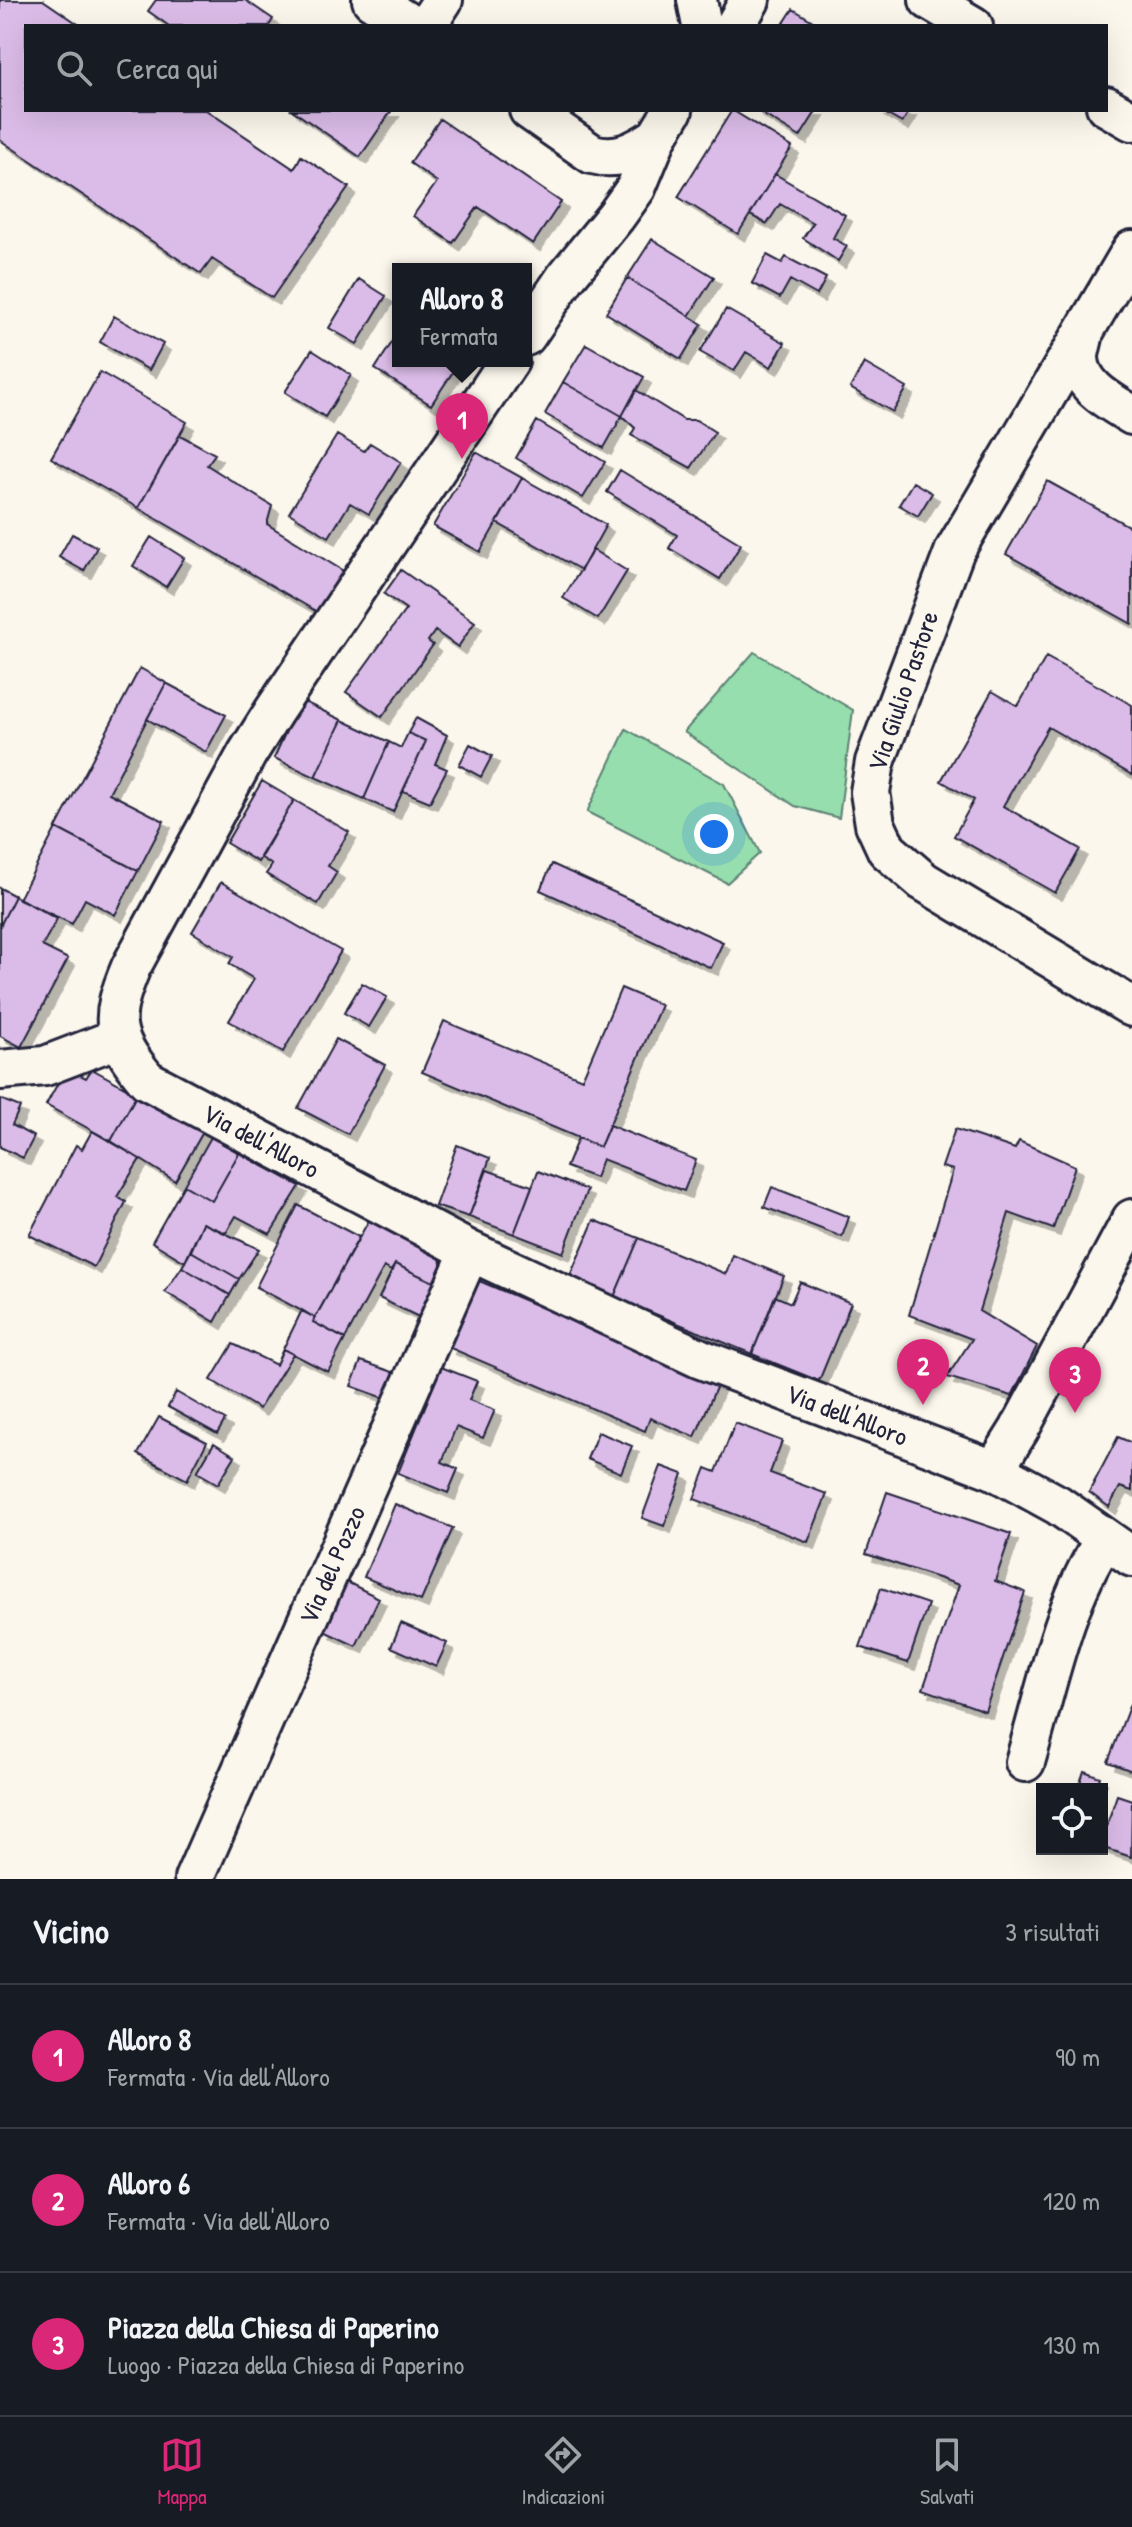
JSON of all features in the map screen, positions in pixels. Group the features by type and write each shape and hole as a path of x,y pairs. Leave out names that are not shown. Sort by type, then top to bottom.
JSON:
{"street":[{"path":"372,0 410,24"},
{"path":"427,24 443,0"},
{"path":"697,0 702,24"},
{"path":"736,24 750,0"},
{"path":"929,0 970,24"},
{"path":"1108,107 1132,121"},
{"path":"532,112 592,154 604,157 632,153 665,124"},
{"path":"532,327 566,277 636,188 665,124"},
{"name":"Via Giulio Pastore","path":"1132,250 955,550 875,762 870,792 875,824 887,850 923,881 1132,1007"},
{"path":"1084,332 1079,359 1085,378 1118,406"},
{"path":"0,1070 45,1066 118,1038 116,1021 120,994 131,967 247,754 297,673 505,367"},
{"path":"1038,409 1060,399 1078,396 1118,406"},
{"name":"Via dell'Alloro","path":"118,1038 127,1056 147,1080 470,1251 701,1359 994,1470 1058,1505 1119,1548"},
{"path":"994,1470 1019,1430 1132,1219"},
{"name":"Via del Pozzo","path":"194,1879 470,1251"},
{"path":"1025,1762 1063,1634 1086,1573 1119,1548"}],"green space":[{"path":"754,652 853,710 839,818 795,806 684,732"},
{"path":"626,729 724,784 760,853 727,883 587,812"}],"building":[{"path":"0,0 43,0 78,24 24,24 24,112 209,112 294,169 301,156 349,187 272,298 212,259 201,274 0,140"},
{"path":"156,0 245,0 273,19 270,24 166,24 148,11"},
{"path":"793,9 818,24 783,24"},
{"path":"295,112 391,112 360,157"},
{"path":"731,112 792,147 738,234 678,197"},
{"path":"759,112 816,112 800,137"},
{"path":"883,112 909,112 902,123"},
{"path":"440,119 561,202 533,244 478,207 453,243 413,216 437,182 410,163"},
{"path":"775,174 845,215 833,238 847,246 838,261 803,238 813,223 780,204 767,224 750,215"},
{"path":"652,239 714,277 689,316 627,278"},
{"path":"767,255 782,263 786,257 826,278 817,295 790,280 780,298 752,283"},
{"path":"627,278 702,324 681,359 606,313"},
{"path":"359,279 386,296 357,344 329,328"},
{"path":"726,309 785,343 771,367 746,352 734,371 700,352"},
{"path":"114,316 163,344 149,370 100,342"},
{"path":"392,342 392,367 456,367 431,405 375,369"},
{"path":"586,344 644,377 622,416 563,382"},
{"path":"312,350 351,375 325,417 285,392"},
{"path":"864,363 907,388 893,412 850,388"},
{"path":"100,372 187,422 138,508 51,458"},
{"path":"563,382 622,416 604,448 545,414"},
{"path":"636,390 684,420 696,420 715,432 691,468 631,435 635,428 622,416"},
{"path":"537,421 605,462 583,498 516,458"},
{"path":"180,435 215,454 207,465 272,506 267,524 345,572 319,613 138,508"},
{"path":"337,435 364,451 370,443 401,462 369,514 350,503 329,537 289,513"},
{"path":"476,452 522,478 480,552 433,526"},
{"path":"620,470 741,544 720,579 669,548 677,535 607,492"},
{"path":"522,478 606,525 581,570 497,523"},
{"path":"1047,481 1132,528 1132,624 1006,554"},
{"path":"913,482 932,493 918,516 899,505"},
{"path":"72,534 97,547 84,571 59,557"},
{"path":"151,537 184,558 166,587 133,566"},
{"path":"593,550 627,571 598,619 563,598"},
{"path":"401,570 475,622 458,647 435,631 428,641 433,645 382,717 346,692 406,609 384,594"},
{"path":"1046,657 1132,705 1132,775 1048,727 1003,806 1080,849 1055,893 954,836 974,800 941,781 992,691 1018,706"},
{"path":"140,668 166,683 109,793 164,821 138,871 56,828"},
{"path":"166,683 226,715 206,752 147,719"},
{"path":"300,700 342,720 315,777 274,758"},
{"path":"416,718 447,735 435,764 447,769 430,802 403,791 426,741 408,733"},
{"path":"342,720 389,742 364,799 315,777"},
{"path":"408,733 426,741 393,812 364,799 389,742 401,748"},
{"path":"470,744 492,756 481,777 459,765"},
{"path":"262,781 294,800 258,862 226,843"},
{"path":"294,800 349,832 328,866 337,872 318,904 266,874 272,865 260,857"},
{"path":"56,828 138,871 115,915 85,899 72,924 19,899"},
{"path":"552,864 723,942 711,968 540,890"},
{"path":"221,882 341,951 283,1052 229,1021 254,979 229,964 233,957 192,932"},
{"path":"0,888 15,896 0,926"},
{"path":"15,896 57,919 42,946 68,959 21,1047 0,1036 0,926"},
{"path":"362,983 387,997 369,1027 344,1013"},
{"path":"621,988 661,1005 600,1147 422,1072 444,1021 582,1079"},
{"path":"336,1039 385,1065 348,1134 298,1108"},
{"path":"66,1068 86,1078 92,1069 137,1094 111,1141 46,1105"},
{"path":"137,1094 203,1132 175,1181 111,1141"},
{"path":"0,1099 20,1107 12,1125 34,1137 23,1158 0,1147"},
{"path":"609,1125 696,1160 684,1191 602,1159 595,1178 566,1167 578,1138 600,1147"},
{"path":"955,1129 1015,1149 1019,1141 1075,1166 1053,1229 1009,1213 979,1311 1037,1346 1012,1396 947,1377 972,1339 909,1315 953,1170 942,1167"},
{"path":"92,1131 140,1159 117,1197 126,1202 94,1267 29,1235 76,1145 82,1149"},
{"path":"211,1137 239,1153 212,1201 184,1185"},
{"path":"457,1145 490,1158 469,1217 435,1206"},
{"path":"239,1153 300,1186 270,1234 236,1216 226,1233 203,1223 185,1262 152,1242 184,1185 212,1201"},
{"path":"487,1170 532,1186 514,1234 469,1217"},
{"path":"538,1171 587,1190 563,1253 514,1234"},
{"path":"772,1187 849,1217 842,1237 764,1207"},
{"path":"298,1205 359,1237 315,1318 256,1287"},
{"path":"370,1218 440,1256 442,1271 438,1284 395,1264 391,1271 384,1267 345,1339 313,1322"},
{"path":"594,1220 639,1238 614,1297 569,1278"},
{"path":"203,1223 259,1249 239,1279 191,1251"},
{"path":"639,1238 726,1274 733,1255 784,1276 752,1354 614,1297"},
{"path":"191,1251 239,1279 230,1295 182,1267"},
{"path":"395,1264 438,1284 425,1320 379,1298"},
{"path":"182,1267 230,1295 215,1322 165,1292"},
{"path":"477,1280 718,1383 695,1437 650,1418 645,1431 448,1347"},
{"path":"800,1282 851,1303 819,1381 752,1354 775,1296 791,1303"},
{"path":"302,1310 315,1318 313,1322 345,1339 328,1372 283,1349"},
{"path":"233,1344 276,1365 283,1349 293,1354 259,1409 211,1380"},
{"path":"361,1361 396,1373 387,1399 351,1386"},
{"path":"441,1367 477,1381 469,1400 495,1410 483,1438 456,1427 442,1462 458,1469 448,1493 398,1473"},
{"path":"176,1392 225,1420 217,1434 168,1407"},
{"path":"159,1417 207,1442 187,1480 138,1454"},
{"path":"735,1423 782,1441 770,1473 827,1494 808,1542 694,1499 706,1468 716,1472"},
{"path":"598,1432 632,1446 621,1473 587,1459"},
{"path":"1118,1437 1132,1443 1132,1491 1120,1487 1109,1507 1089,1492"},
{"path":"214,1443 235,1456 218,1484 197,1472"},
{"path":"661,1466 683,1474 664,1526 642,1518"},
{"path":"887,1492 1011,1534 995,1581 1025,1592 985,1711 923,1689 959,1585 866,1554"},
{"path":"395,1504 453,1528 421,1601 364,1577"},
{"path":"347,1582 379,1598 356,1646 324,1631"},
{"path":"881,1588 928,1604 908,1663 860,1647"},
{"path":"401,1623 447,1643 436,1667 391,1647"},
{"path":"1132,1704 1132,1771 1108,1762"},
{"path":"1084,1771 1100,1777 1098,1783 1080,1783"},
{"path":"1117,1795 1132,1800 1131,1857 1108,1849 1108,1821"}],"place":[{"name":"Alloro 8","path":"462,459"},
{"name":"Alloro 6","path":"923,1405"},
{"name":"Piazza della Chiesa di Paperino","path":"1075,1413"}]}
